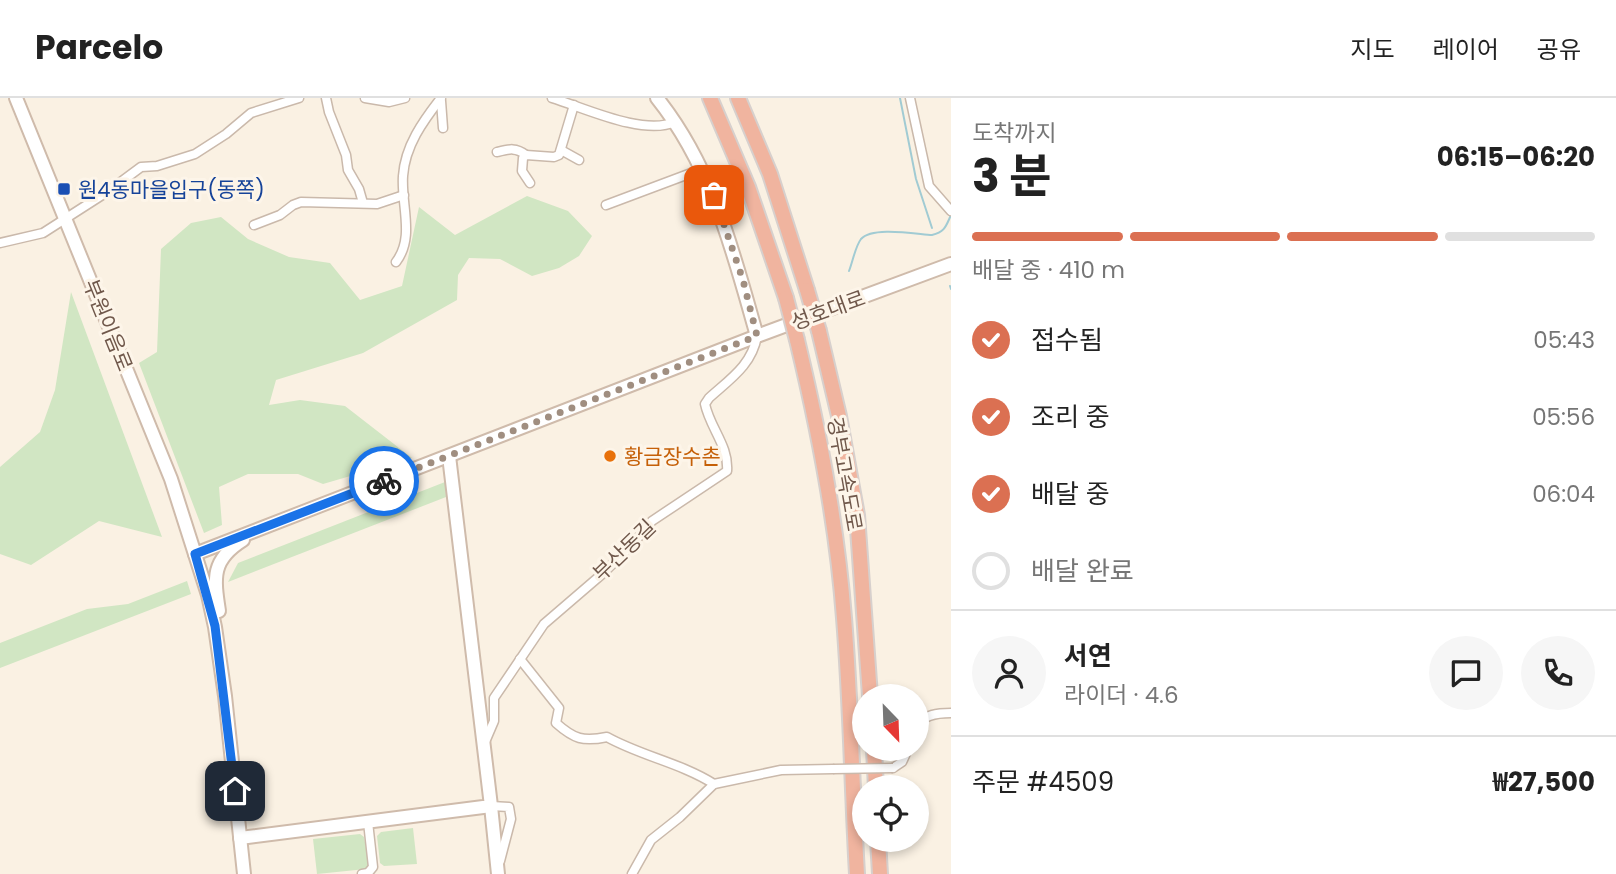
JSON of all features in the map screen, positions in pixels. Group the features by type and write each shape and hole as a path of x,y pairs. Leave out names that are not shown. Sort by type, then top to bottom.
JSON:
{"highway":[{"name":"경부고속도로","path":"710,98 748,187 786,298 815,417 835,533 844,618 857,874"},
{"name":"경부고속도로","path":"738,98 770,174 807,290 839,416 858,515 869,684"},
{"path":"879,852 880,874"}],"street":[{"name":"부원이음로","path":"16,98 171,479 213,616 220,657"},
{"path":"0,243 43,233 141,167 157,166 195,154 226,134 251,113 299,98"},
{"path":"326,98 346,155 348,170 359,189 363,203"},
{"path":"365,98 389,102 405,98"},
{"path":"441,98 443,128"},
{"path":"396,262 405,244 407,228 403,178 405,162 415,134 441,98"},
{"path":"552,98 646,126 664,127 675,122"},
{"path":"657,98 675,122 702,169 726,229 757,336"},
{"path":"910,98 929,186 951,211"},
{"path":"497,152 514,148 526,155 554,157 561,150 574,105"},
{"path":"561,150 579,159"},
{"path":"526,155 523,158 522,171 530,183"},
{"path":"606,205 702,169"},
{"path":"254,225 280,215 300,202 377,204 404,195"},
{"name":"성호대로","path":"195,554 757,336 951,264"},
{"name":"부산동길","path":"483,746 494,721 494,698 544,624 601,575 652,521 727,471 721,440 714,432 705,404 744,367 757,336"},
{"path":"449,456 491,806 496,872"},
{"path":"244,874 214,578 218,564 233,546 259,530"},
{"path":"520,659 554,699 559,708 556,723 570,735 589,741 607,737 629,750 698,774 714,784"},
{"path":"929,716 937,712 951,713"},
{"path":"632,874 651,840 714,784 781,770 893,768 902,761"},
{"path":"240,838 491,806"},
{"path":"362,874 368,873 373,867 368,822"}],"green space":[{"path":"527,196 568,211 592,236 579,256 559,268 532,276 500,259 469,258 458,275 457,300 363,353 276,380 269,405 300,400 345,406 412,458 323,484 298,474 248,474 219,487 222,525 204,533 139,363 157,352 161,249 191,223 221,217 248,239 289,257 330,263 360,300 402,286 419,207 455,235"},
{"path":"71,292 162,537 99,521 31,565 0,554 0,467 40,432 55,390"},
{"path":"445,482 446,497 228,582 238,563"},
{"path":"187,581 191,594 0,668 0,643 87,609 128,604"},
{"path":"413,828 417,864 384,866 380,863 377,836 381,832"},
{"path":"360,834 364,837 369,865 366,869 317,874 313,839"}],"waterway":[{"path":"900,98 916,179 932,228"},
{"path":"849,271 859,242 867,235 884,232 932,235 942,230 951,215"}],"way so far":[{"path":"384,481 757,336 743,280 714,195"}],"place":[{"name":"원4동마을입구(동쪽)","path":"64,189"},
{"name":"황금장수촌","path":"610,456"}],"route":[{"path":"235,791 215,626 195,554 384,481"}]}
